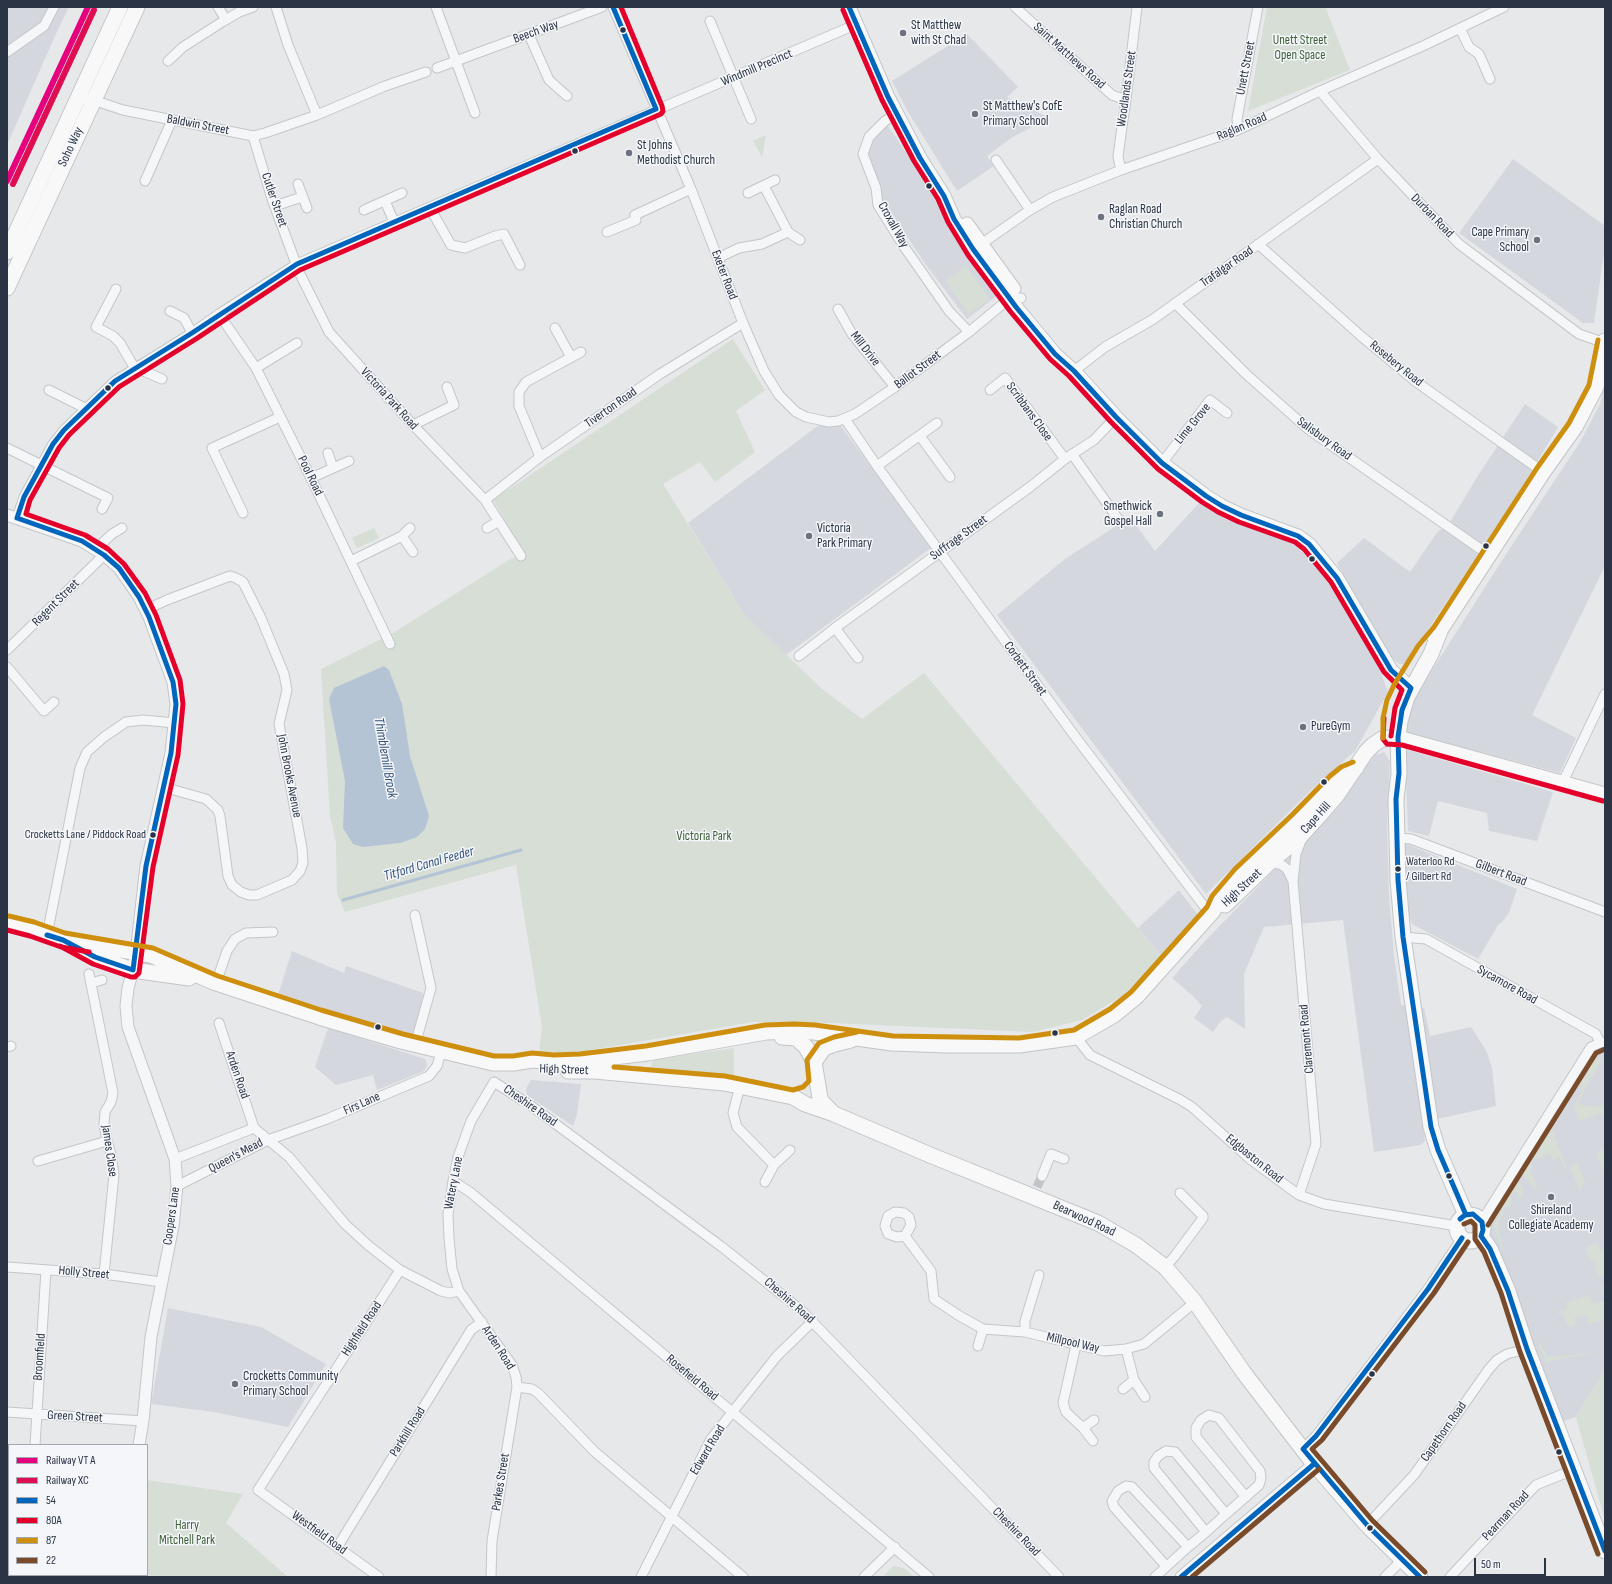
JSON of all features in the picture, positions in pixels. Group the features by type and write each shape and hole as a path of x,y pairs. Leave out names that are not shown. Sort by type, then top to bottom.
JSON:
{"main road":[{"name":"Soho Way","path":"7,252 120,7"},
{"name":"Soho Way","path":"7,288 92,101 137,7"},
{"path":"849,7 896,114 920,158 944,196 956,208 988,270 1015,298 1056,354 1162,463 1222,506 1241,515 1298,536 1309,544 1337,578 1386,663 1391,670 1407,685"},
{"path":"977,247 1005,277 1015,298"},
{"path":"1462,1226 1476,1215 1482,1221 1483,1230 1481,1236 1472,1241 1462,1226 1431,1127 1403,937 1398,880 1396,799 1392,774 1394,738 1390,720 1394,702 1407,685 1424,650 1440,631 1543,472 1575,427 1593,395 1605,342"},
{"path":"1394,738 1605,794"},
{"name":"Cape Hill","path":"1264,858 1298,839 1337,795 1373,745 1382,739 1394,738"},
{"name":"Cape Hill","path":"1278,837 1345,773 1356,768"},
{"path":"1264,858 1276,853 1279,846 1278,837 1285,839 1304,831"},
{"name":"High Street","path":"7,923 32,928 63,940 150,955 216,983 319,1017 442,1052 494,1072 514,1063 532,1060 581,1062 647,1053 766,1032 814,1032 858,1039 900,1043 1019,1045 1076,1037 1114,1015 1136,997 1212,913 1222,908 1264,858"},
{"name":"High Street","path":"7,930 47,935"},
{"name":"High Street","path":"63,940 95,957 133,970 216,983"},
{"path":"733,1038 796,1038 806,1047 814,1062 816,1083 822,1102 834,1114"},
{"path":"814,1062 824,1048 858,1039"},
{"path":"647,1053 644,1061 646,1069 654,1077"},
{"path":"614,1058 612,1069 615,1074"},
{"name":"High Street","path":"514,1063 524,1068 560,1071 594,1071 615,1074"},
{"name":"Bearwood Road","path":"615,1074 740,1086 794,1097 806,1104 1036,1192 1098,1223 1136,1245 1165,1267 1195,1302 1244,1373 1314,1464 1367,1525 1420,1577"},
{"path":"794,1097 811,1091 816,1083"},
{"path":"1481,1236 1490,1249 1508,1291 1527,1349 1605,1552"}],"street":[{"path":"7,52 44,26 54,7"},
{"path":"218,7 226,20"},
{"path":"168,61 183,47 226,20 253,7"},
{"path":"276,7 288,45 317,115"},
{"path":"436,7 475,113"},
{"name":"Beech Way","path":"437,68 530,35 602,7"},
{"name":"Exeter Road","path":"613,7 691,189 743,323 764,371 779,395 796,412 806,417 818,420"},
{"name":"Woodlands Street","path":"1121,170 1118,157 1137,7"},
{"name":"Unett Street","path":"1238,130 1237,119 1258,7"},
{"name":"Raglan Road","path":"977,247 1030,210 1060,194 1121,170 1238,130 1320,91 1425,45 1504,7"},
{"name":"Saint Matthews Road","path":"1018,8 1112,95 1126,100"},
{"path":"710,21 751,119"},
{"name":"Windmill Precinct","path":"12,516 20,506 53,444 85,408 115,381 134,367 192,333 297,264 857,24"},
{"path":"1460,28 1469,48 1479,54 1490,79"},
{"path":"530,35 549,80 567,96"},
{"name":"Baldwin Street","path":"78,98 123,110 253,136 317,115 374,90 426,72"},
{"name":"Durban Road","path":"1320,91 1378,159 1458,244 1579,334 1605,342"},
{"name":"Croxall Way","path":"896,114 885,121 868,137 863,154 876,188 878,205 909,254 949,310 969,332"},
{"path":"145,181 172,120"},
{"name":"Cutler Street","path":"253,136 275,206 297,264"},
{"name":"Trafalgar Road","path":"1074,371 1105,347 1149,322 1378,159"},
{"path":"996,160 1030,210"},
{"path":"748,193 775,180"},
{"path":"298,184 307,208"},
{"path":"764,186 788,232 800,240"},
{"path":"607,232 636,220 635,214 691,189"},
{"path":"364,210 402,193"},
{"path":"275,206 302,197"},
{"path":"385,201 394,222"},
{"path":"430,208 451,245 465,248 504,234 520,265"},
{"path":"718,258 739,248 762,244 788,232"},
{"name":"Rosebery Road","path":"1258,244 1361,336 1415,381 1543,472"},
{"name":"Victoria Park Road","path":"297,264 299,272 329,332 413,425 485,500 521,556"},
{"path":"116,289 96,327 113,336 120,343 134,367 162,379"},
{"name":"Ballot Street","path":"818,420 838,421 855,414 895,387 1015,298"},
{"name":"Salisbury Road","path":"1175,303 1246,374 1308,429 1489,555"},
{"name":"Mill Drive","path":"838,309 852,334 895,387"},
{"path":"170,311 184,318 192,333"},
{"name":"Pool Road","path":"219,314 256,368 311,478 390,644"},
{"name":"Tiverton Road","path":"485,500 540,457 660,374 743,323"},
{"path":"555,328 570,357"},
{"path":"256,368 297,344"},
{"path":"540,457 519,406 519,392 526,382 581,352"},
{"name":"Scribbans Close","path":"990,390 1005,378 1069,457"},
{"path":"413,425 454,405 447,387"},
{"path":"49,390 85,408"},
{"name":"Lime Grove","path":"1162,463 1210,400 1227,413"},
{"path":"244,512 209,449 280,417"},
{"name":"Suffrage Street","path":"799,656 940,551 1094,440 1116,417"},
{"name":"Corbett Street","path":"845,419 877,466 1070,729 1212,913"},
{"path":"877,466 937,423"},
{"path":"920,436 950,477"},
{"path":"7,448 108,498 102,509"},
{"path":"328,453 333,468"},
{"path":"1069,457 1121,523"},
{"path":"311,478 349,461"},
{"name":"Coopers Lane","path":"12,516 73,537 100,552 119,568 145,610 173,682 176,704 171,753 146,866 136,952 128,988 126,1006 128,1027 175,1159 177,1186 173,1226 151,1337 143,1421 139,1444"},
{"path":"487,528 499,521"},
{"name":"Regent Street","path":"7,650 100,552 112,534 122,528"},
{"path":"351,561 402,536 410,528"},
{"path":"402,536 413,552"},
{"name":"John Brooks Avenue","path":"145,610 230,576 243,582 261,618 284,674 286,690 279,724 302,848 303,863 300,871 292,880 257,895 249,895 241,892 232,885 228,876 218,810 206,799 163,787"},
{"path":"835,628 858,658"},
{"path":"7,667 44,711 54,702"},
{"path":"1562,782 1605,694"},
{"path":"47,935 80,768 87,752 104,737 126,722 144,720 175,723"},
{"name":"Claremont Road","path":"1299,1196 1316,1144 1293,881 1296,854 1304,831"},
{"name":"Gilbert Road","path":"1396,838 1411,838 1605,912"},
{"name":"Claremont Road","path":"1264,858 1282,865 1287,869 1293,881"},
{"path":"415,915 431,988 415,1045"},
{"path":"216,983 226,951 235,939 246,933 273,932"},
{"name":"Sycamore Road","path":"1403,937 1426,939 1596,1034 1602,1042"},
{"name":"James Close","path":"102,980 90,979 113,1093 111,1102 105,1112 104,1124 106,1141 111,1154 114,1175 104,1274"},
{"name":"Arden Road","path":"219,1023 254,1128"},
{"name":"Edgbaston Road","path":"1076,1037 1090,1055 1180,1099 1192,1107 1250,1159 1299,1196 1324,1204 1462,1226"},
{"path":"1482,1221 1592,1047 1602,1042"},
{"name":"Firs Lane","path":"268,1140 327,1119 429,1076 437,1066 442,1052"},
{"name":"Watery Lane","path":"459,1292 452,1268 449,1238 448,1214 453,1181 456,1166 471,1121 494,1072"},
{"name":"Cheshire Road","path":"494,1072 530,1105 722,1247 791,1301 813,1321 1059,1577"},
{"path":"740,1086 733,1113 737,1127 774,1165"},
{"name":"Queen's Mead","path":"175,1159 254,1128 268,1140 177,1186"},
{"path":"268,1140 289,1157 345,1224 369,1246 400,1270 441,1291 450,1293 459,1292"},
{"path":"38,1161 106,1141"},
{"path":"765,1182 774,1165 790,1150"},
{"path":"1042,1176 1051,1154 1064,1159"},
{"name":"Rosefield Road","path":"453,1181 476,1197 929,1577"},
{"path":"1165,1267 1203,1218 1203,1216 1180,1193"},
{"path":"1303,1449 1316,1436 1428,1289 1462,1226"},
{"name":"Millpool Way","path":"905,1236 931,1271 934,1298 958,1315 983,1329 1025,1332 1104,1351 1126,1349 1144,1344 1195,1302"},
{"name":"Holly Street","path":"7,1267 104,1274 161,1282"},
{"name":"Broomfield","path":"35,1444 46,1270"},
{"name":"Highfield Road","path":"258,1490 400,1270"},
{"path":"1025,1332 1025,1322 1038,1275"},
{"name":"Arden Road","path":"459,1292 512,1365 516,1377 517,1387 532,1389 538,1393 595,1452 743,1577"},
{"name":"Edward Road","path":"641,1577 711,1439 777,1356 813,1321"},
{"name":"Parkhill Road","path":"338,1546 471,1330 482,1322"},
{"path":"978,1346 983,1329"},
{"path":"1076,1345 1063,1403 1066,1412 1083,1428 1093,1441"},
{"path":"1126,1349 1134,1380 1145,1397"},
{"name":"Capethorn Road","path":"1367,1525 1414,1475 1488,1369 1497,1360 1507,1354 1527,1349"},
{"path":"1123,1389 1134,1380"},
{"name":"Parkes Street","path":"491,1577 492,1541 517,1387"},
{"name":"Green Street","path":"7,1412 143,1421"},
{"path":"1155,1577 1166,1566 1206,1532 1246,1497 1259,1485 1261,1478 1260,1471 1219,1418 1209,1416 1201,1420 1196,1428 1196,1437 1246,1497"},
{"path":"1083,1428 1094,1420"},
{"path":"1206,1532 1154,1468 1154,1462 1158,1456 1166,1450 1175,1452 1226,1514"},
{"path":"1181,1577 1314,1464"},
{"name":"Pearman Road","path":"1450,1577 1536,1485 1573,1470"},
{"path":"1166,1566 1114,1507 1112,1502 1118,1491 1126,1486 1132,1487 1188,1547"},
{"name":"Westfield Road","path":"258,1490 338,1546 379,1577"},
{"path":"864,1577 894,1547"},
{"path":"1385,1577 1402,1560"}],"shaded area":[{"path":"7,7 69,7 7,145"},
{"name":"St Matthew's CofE Primary School","path":"967,34 1018,87 1007,97 1045,116 1030,128 1011,138 987,156 994,166 957,191 908,112 892,81"},
{"path":"885,121 928,186 961,242 998,295 967,319 926,265 881,197 865,153 870,139"},
{"name":"Cape Primary School","path":"1513,159 1605,226 1605,246 1594,323 1583,323 1459,233"},
{"path":"1605,384 1605,566 1532,715 1576,738 1560,773 1405,732 1404,726 1415,697 1580,442 1600,404"},
{"path":"1525,404 1558,427 1482,549 1405,664 1399,664 1392,658 1368,620 1337,563 1364,538 1410,572 1438,531 1447,527 1479,474"},
{"name":"Victoria Park Primary","path":"819,425 841,426 931,548 786,655 744,614 688,523"},
{"path":"1199,503 1225,519 1281,537 1295,545 1317,567 1378,665 1388,692 1355,751 1313,788 1206,894 997,615 1065,559 1130,517 1155,551"},
{"path":"1408,750 1553,792 1537,841 1489,831 1487,813 1438,801 1429,836 1408,831 1405,751"},
{"path":"1384,752 1390,761 1387,825 1389,896 1394,956 1401,1005 1424,1008 1430,1036 1471,1027 1486,1050 1492,1068 1496,1106 1437,1119 1422,1119 1425,1141 1421,1145 1374,1152 1343,920 1264,927 1244,974 1245,1029 1227,1017 1220,1022 1213,1032 1194,1018 1202,1006 1172,978 1205,941 1317,826 1375,755"},
{"path":"1404,843 1517,889 1509,913 1498,925 1478,959 1412,924 1408,911"},
{"path":"1179,890 1200,918 1162,957 1138,928"},
{"path":"292,951 344,973 346,966 423,993 421,1013 413,1037 278,995"},
{"path":"328,1028 425,1059 427,1065 424,1071 377,1090 373,1075 336,1085 315,1067"},
{"name":"Shireland Collegiate Academy","path":"1605,1042 1605,1370 1576,1417 1556,1424 1483,1230 1483,1224 1591,1047"},
{"path":"531,1080 581,1084 577,1114 573,1126 527,1095 526,1089"},
{"name":"Crocketts Community Primary School","path":"168,1308 261,1327 326,1364 288,1427 214,1412 151,1404"}],"green space":[{"name":"Unett Street Open Space","path":"1267,7 1329,7 1326,9 1350,70 1248,111"},
{"path":"766,135 762,157 753,141"},
{"path":"966,266 990,299 969,314 945,281"},
{"name":"Victoria Park","path":"733,339 765,390 736,411 755,452 715,482 700,462 663,484 744,614 822,689 862,719 924,673 1162,957 1122,996 1082,1020 1033,1032 833,1023 753,1022 568,1054 539,1052 542,1027 516,865 345,912 337,894 336,843 330,816 321,669 393,633 509,560 524,553 493,500"},
{"path":"374,528 379,538 357,548 352,538"},
{"path":"734,1048 734,1081 653,1071 651,1064 655,1059"},
{"path":"1605,1055 1605,1058 1603,1057 1578,1103 1586,1107 1587,1105 1593,1108 1605,1104 1605,1123 1600,1113 1579,1121 1574,1107 1582,1091 1579,1080 1591,1062"},
{"path":"1550,1127 1567,1169 1565,1171 1559,1157 1552,1160 1550,1153 1531,1161 1533,1168 1530,1169 1538,1191 1535,1190 1521,1173"},
{"path":"1605,1149 1605,1176 1596,1153"},
{"path":"1577,1163 1586,1184 1581,1186 1582,1190 1580,1191 1570,1166"},
{"path":"1515,1182 1521,1184 1524,1190 1520,1199 1517,1192 1510,1195 1512,1202 1504,1211 1499,1222 1498,1227 1503,1250 1493,1225 1503,1209 1500,1207"},
{"path":"1597,1243 1600,1250 1605,1249 1605,1285 1603,1277 1598,1277 1594,1261 1590,1261 1585,1248"},
{"path":"1605,1285 1605,1320 1589,1324 1586,1315 1574,1318 1576,1325 1568,1327 1563,1314 1559,1315 1558,1312 1567,1309 1565,1303 1589,1295 1592,1304 1604,1301 1601,1286"},
{"path":"1538,1342 1541,1343 1547,1357 1601,1352 1554,1360 1546,1363"},
{"path":"1605,1370 1605,1520 1576,1417"},
{"name":"Harry Mitchell Park","path":"148,1480 243,1494 226,1523 288,1577 112,1576 148,1576"},
{"path":"893,1566 904,1568 914,1577 883,1577"}],"water":[{"name":"Thimblemill Brook","path":"384,666 389,670 402,704 410,756 429,816 425,829 417,837 400,843 363,847 353,844 343,828 345,781 329,699 334,688"}],"waterway":[{"name":"Titford Canal Feeder","path":"343,900 521,850"}],"tunnel":[{"path":"1037,1187 1042,1176"}],"transit line":[{"path":"7,181 88,7"},
{"name":"54","path":"47,935 63,940 95,957 133,970 146,866 171,753 176,704 173,682 149,617 139,597 119,568 104,555 82,541 17,518 24,497 53,444 64,430 115,381 192,333 297,264 656,109 613,7"},
{"name":"80A","path":"60,946 93,964 131,977 135,977 139,973 153,867 178,755 183,704 180,680 156,615 145,593 124,564 108,549 85,535 26,514 30,500 59,448 69,435 119,387 196,339 300,270 661,114 663,111 662,106 621,7"},
{"name":"54","path":"849,7 888,97 920,158 944,196 954,219 973,249 1016,307 1055,354 1074,371 1116,417 1162,463 1222,506 1241,515 1298,536 1309,544 1337,578 1391,670 1411,688 1402,710 1398,737 1399,773 1396,799 1398,880 1403,937 1431,1127 1438,1150 1466,1215"},
{"name":"80A","path":"843,10 882,100 914,161 938,199 948,222 968,255 1010,311 1050,359 1069,376 1111,422 1158,469 1218,512 1239,522 1295,542 1304,549 1331,582 1384,672 1402,690 1395,708 1391,736"},
{"name":"87","path":"1383,738 1383,718 1387,700 1394,685 1418,646 1434,627 1537,468 1569,423 1589,385 1598,340"},
{"name":"80A","path":"1384,718 1383,739 1387,744 1402,745 1603,801"},
{"name":"87","path":"9,916 34,922 65,933 153,948 218,976 321,1010 403,1034 494,1056 513,1056 532,1053 554,1055 580,1054 646,1046 765,1025 815,1025 893,1036 1019,1038 1074,1030 1110,1009 1131,992 1207,907 1212,896 1235,869 1292,815 1330,776 1341,767 1353,762"},
{"name":"80A","path":"7,930 61,947 89,952"},
{"name":"87","path":"614,1067 725,1076 793,1090 803,1087 809,1081 807,1060 819,1043 834,1037 857,1032"},
{"name":"22","path":"1488,1225 1596,1053 1605,1049"},
{"name":"54","path":"1460,1219 1465,1215 1473,1214 1482,1222 1483,1230 1481,1236 1490,1249 1508,1291 1527,1349 1605,1551"},
{"name":"22","path":"1464,1224 1471,1221 1475,1225 1475,1239 1484,1252 1501,1293 1520,1352 1598,1554"},
{"name":"54","path":"1420,1577 1367,1525 1303,1449 1316,1436 1428,1289 1462,1238"},
{"name":"22","path":"1425,1572 1372,1520 1312,1449 1322,1440 1434,1293 1468,1242"},
{"name":"54","path":"1181,1577 1314,1464"},
{"name":"22","path":"1192,1577 1319,1469"}],"rail line":[{"name":"XC","path":"13,184 94,10"}],"place":[{"name":"St Matthew with St Chad","path":"903,33"},
{"name":"St Matthew's CofE Primary School","path":"975,114"},
{"name":"St Johns Methodist Church","path":"629,153"},
{"name":"Raglan Road Christian Church","path":"1101,217"},
{"name":"Cape Primary School","path":"1537,240"},
{"name":"Smethwick Gospel Hall","path":"1160,514"},
{"name":"Victoria Park Primary","path":"809,536"},
{"name":"PureGym","path":"1303,727"},
{"name":"Crocketts Lane / Piddock Road","path":"153,835"},
{"name":"Waterloo Rd / Gilbert Rd","path":"1398,869"},
{"name":"Shireland Collegiate Academy","path":"1551,1197"},
{"name":"Crocketts Community Primary School","path":"235,1384"}]}
